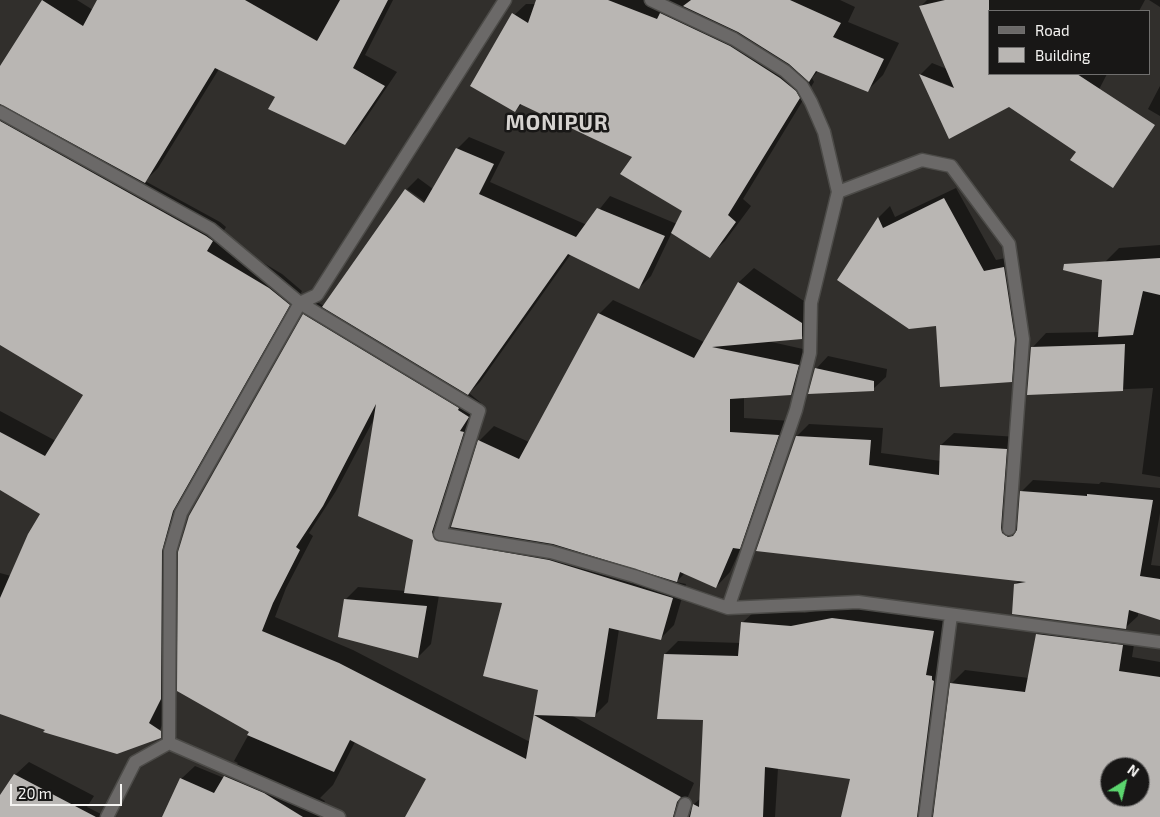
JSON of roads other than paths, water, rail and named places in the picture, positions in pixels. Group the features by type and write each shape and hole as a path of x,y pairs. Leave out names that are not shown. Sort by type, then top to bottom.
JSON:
{"street":[{"path":"169,743 170,551 181,513 300,303 316,295 505,0"},
{"path":"660,1 734,39 785,71 802,86 812,102 824,132 838,192 811,303 810,353 796,410 728,608"},
{"path":"0,112 211,230 300,303 479,411 440,534 551,552 634,576 728,608 858,602 1160,642"},
{"path":"838,192 922,160 951,166 1009,244 1023,339 1009,529"},
{"path":"925,817 952,615"},
{"path":"107,817 135,762 169,743"},
{"path":"169,743 339,817"},
{"path":"681,817 685,804"}],"district":[{"name":"MONIPUR","path":"557,123"}]}
